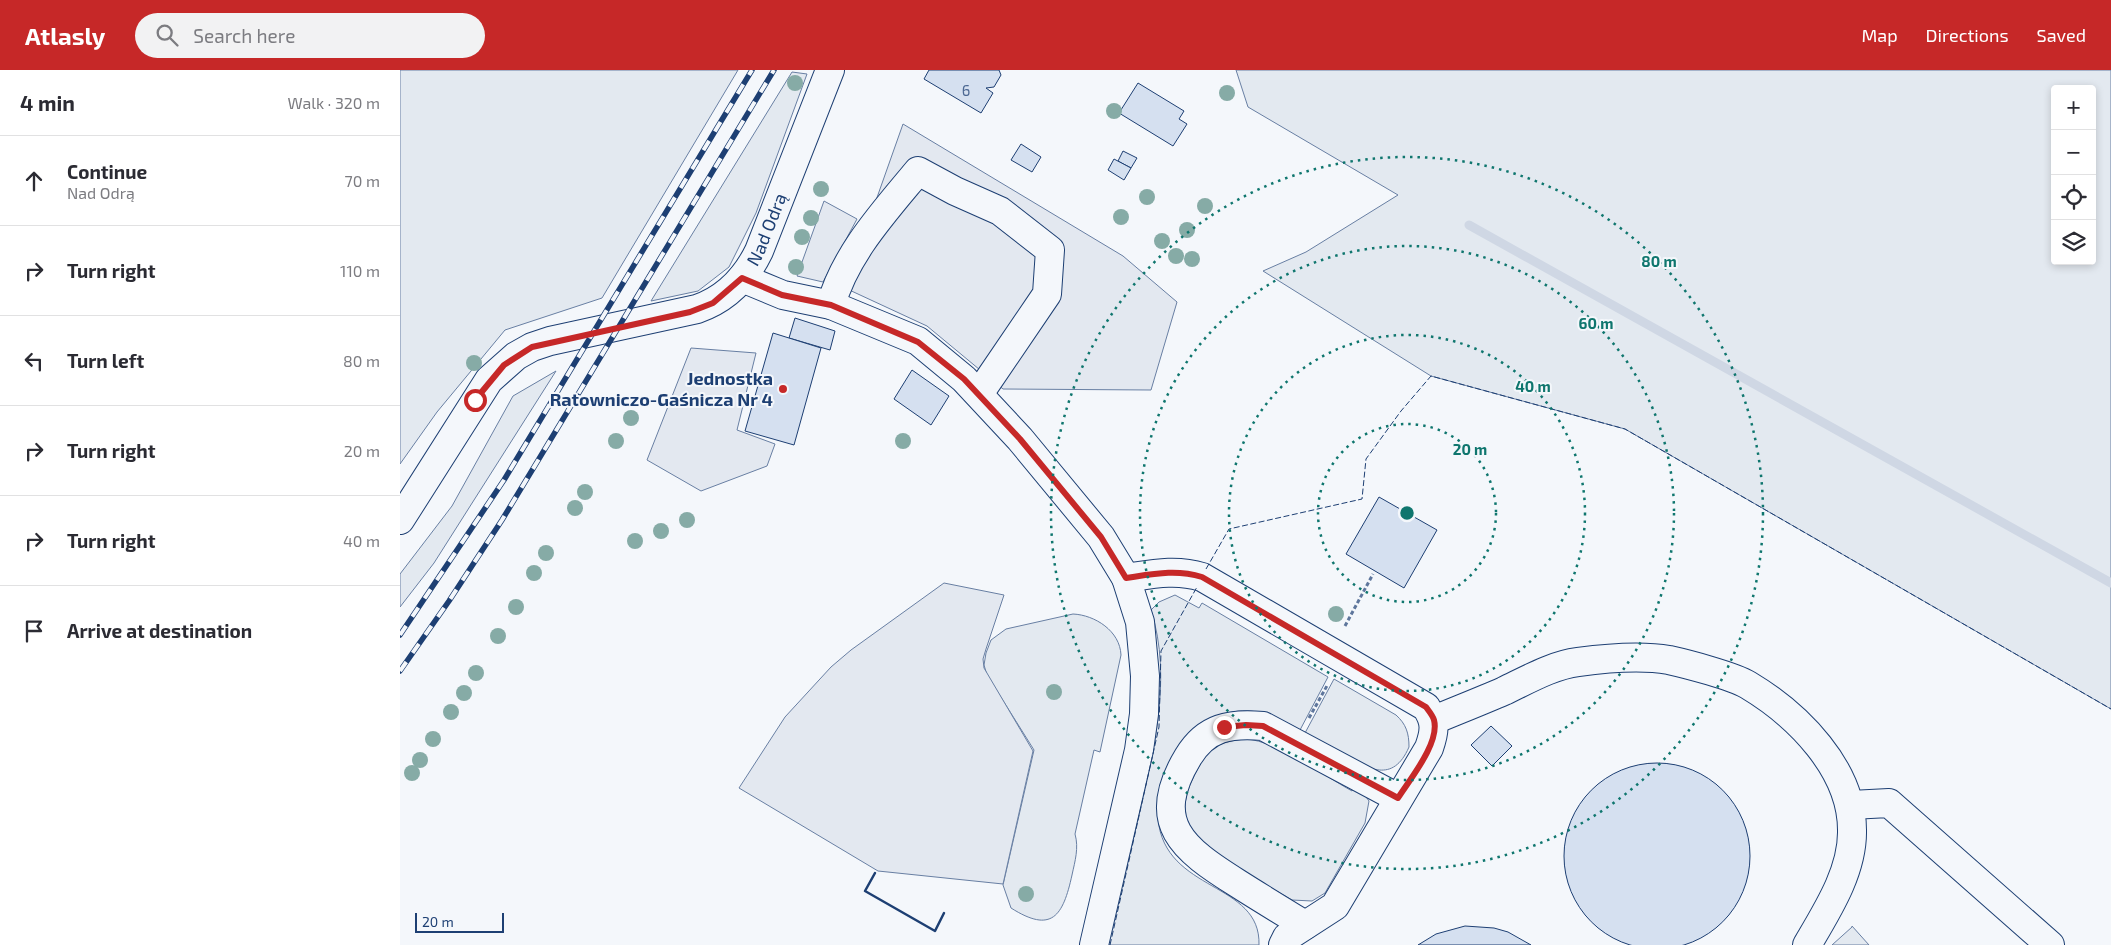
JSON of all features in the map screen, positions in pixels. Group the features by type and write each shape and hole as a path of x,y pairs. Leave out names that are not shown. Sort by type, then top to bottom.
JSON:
{"street":[{"name":"Nad Odrą","path":"400,520 481,391 510,360 532,347 550,341 697,309 719,299 742,278 759,251 830,70"},
{"path":"831,305 836,287 872,226 918,171 955,191 1000,211 1050,250 1047,294 979,394"},
{"path":"742,278 782,295 831,305 918,342 964,379 1026,445 1101,537 1126,578 1140,622 1145,676 1144,714 1139,750 1094,945"},
{"path":"1126,578 1170,572 1185,572 1202,577 1426,707 1434,720 1434,733 1429,748 1335,906 1287,937 1283,945"},
{"path":"1434,720 1542,674 1576,662 1619,658 1668,660 1747,685 1806,731 1826,754 1851,805 1852,832 1843,875 1824,917 1807,945"},
{"path":"1304,925 1204,863 1183,844 1174,825 1170,801 1178,772 1190,754 1206,735 1224,727 1263,726 1398,798"},
{"path":"1851,805 1889,803 2050,945"}],"shaded area":[{"path":"400,70 738,70 602,298 505,330 437,412 400,464"},
{"path":"1236,70 2111,70 2111,709 1625,429 1431,376 1263,271 1306,252 1398,195 1248,107"},
{"path":"792,72 807,74 756,213 729,267 698,291 651,301"},
{"path":"903,124 1123,256 1177,302 1151,390 1003,389 927,326 845,288"},
{"path":"824,201 857,219 823,282 797,276"},
{"path":"691,348 756,353 737,430 775,444 767,466 701,491 647,460"},
{"path":"556,371 434,563 400,607 400,574 452,506 513,396"},
{"path":"944,583 1004,595 983,659 984,668 1033,751 1003,884 878,871 739,788 785,717 831,667 851,650"},
{"path":"1175,595 1199,608 1202,603 1328,677 1300,730 1266,714 1247,711 1228,713 1201,730 1176,751 1161,784 1157,811 1164,843 1177,861 1194,875 1230,897 1245,909 1256,924 1259,945 1108,945 1149,770 1158,716 1160,663 1157,636 1151,610 1159,602"},
{"path":"1073,614 1090,617 1105,626 1120,646 1121,655 1100,752 1094,750 1075,834 1076,854 1068,889 1060,910 1054,917 1046,920 1037,920 1011,908 1003,885 1034,750 987,675 984,665 991,640 1006,629"},
{"path":"1334,679 1396,715 1405,725 1408,733 1409,747 1403,759 1395,766 1379,770 1370,768 1305,733"},
{"path":"1246,739 1258,741 1286,752 1352,791 1356,783 1369,801 1365,823 1325,893 1312,901 1292,900 1205,850 1190,831 1186,821 1185,802 1201,763 1210,751 1219,745"},
{"path":"1852,927 1869,945 1832,945"}],"building":[{"path":"929,70 999,70 1001,75 994,87 986,88 993,93 981,113 924,79"},
{"path":"1138,83 1184,111 1179,119 1187,124 1173,146 1119,113"},
{"path":"1021,144 1041,157 1032,172 1011,160"},
{"path":"1123,151 1137,158 1131,168 1118,161"},
{"path":"1114,159 1131,168 1124,180 1108,170"},
{"path":"795,318 835,331 830,350 789,338"},
{"name":"Jednostka Ratowniczo-Gaśnicza Nr 4","path":"773,333 821,348 794,445 745,431"},
{"path":"912,370 949,396 931,425 894,399"},
{"path":"1379,497 1437,530 1404,588 1346,554"},
{"path":"1491,726 1512,746 1492,766 1471,745"},
{"path":"1648,763 1666,763 1684,767 1701,774 1716,784 1729,797 1739,812 1746,829 1750,847 1750,865 1746,883 1734,908 1723,922 1709,933 1693,942 1680,946 1634,946 1621,942 1605,933 1591,922 1575,900 1568,883 1564,865 1564,847 1568,829 1575,812 1585,797 1598,784 1613,774 1630,767"},
{"path":"1465,926 1494,928 1508,932 1531,945 1418,945 1436,934"}],"waterway":[{"path":"1469,225 2111,583"}],"railway":[{"path":"400,635 504,480 752,70"},
{"path":"400,671 502,520 774,70"}],"fence":[{"path":"1206,569 1229,529 1362,499 1366,459 1401,411 1431,376 1625,429 2111,709"},
{"path":"1110,945 1159,727 1161,651 1197,587"}],"wall":[{"path":"875,873 865,891 935,931 944,913"}],"place":[{"name":"Jednostka Ratowniczo-Gaśnicza Nr 4","path":"783,389"}],"route":[{"path":"475,400 489,380 504,365 532,347 550,341 690,312 713,303 726,294 742,278 782,295 831,305 918,342 964,379 1038,458 1101,537 1126,578 1170,572 1185,572 1202,577 1426,707 1434,720 1434,733 1429,748 1398,798 1263,726 1224,727"}]}
